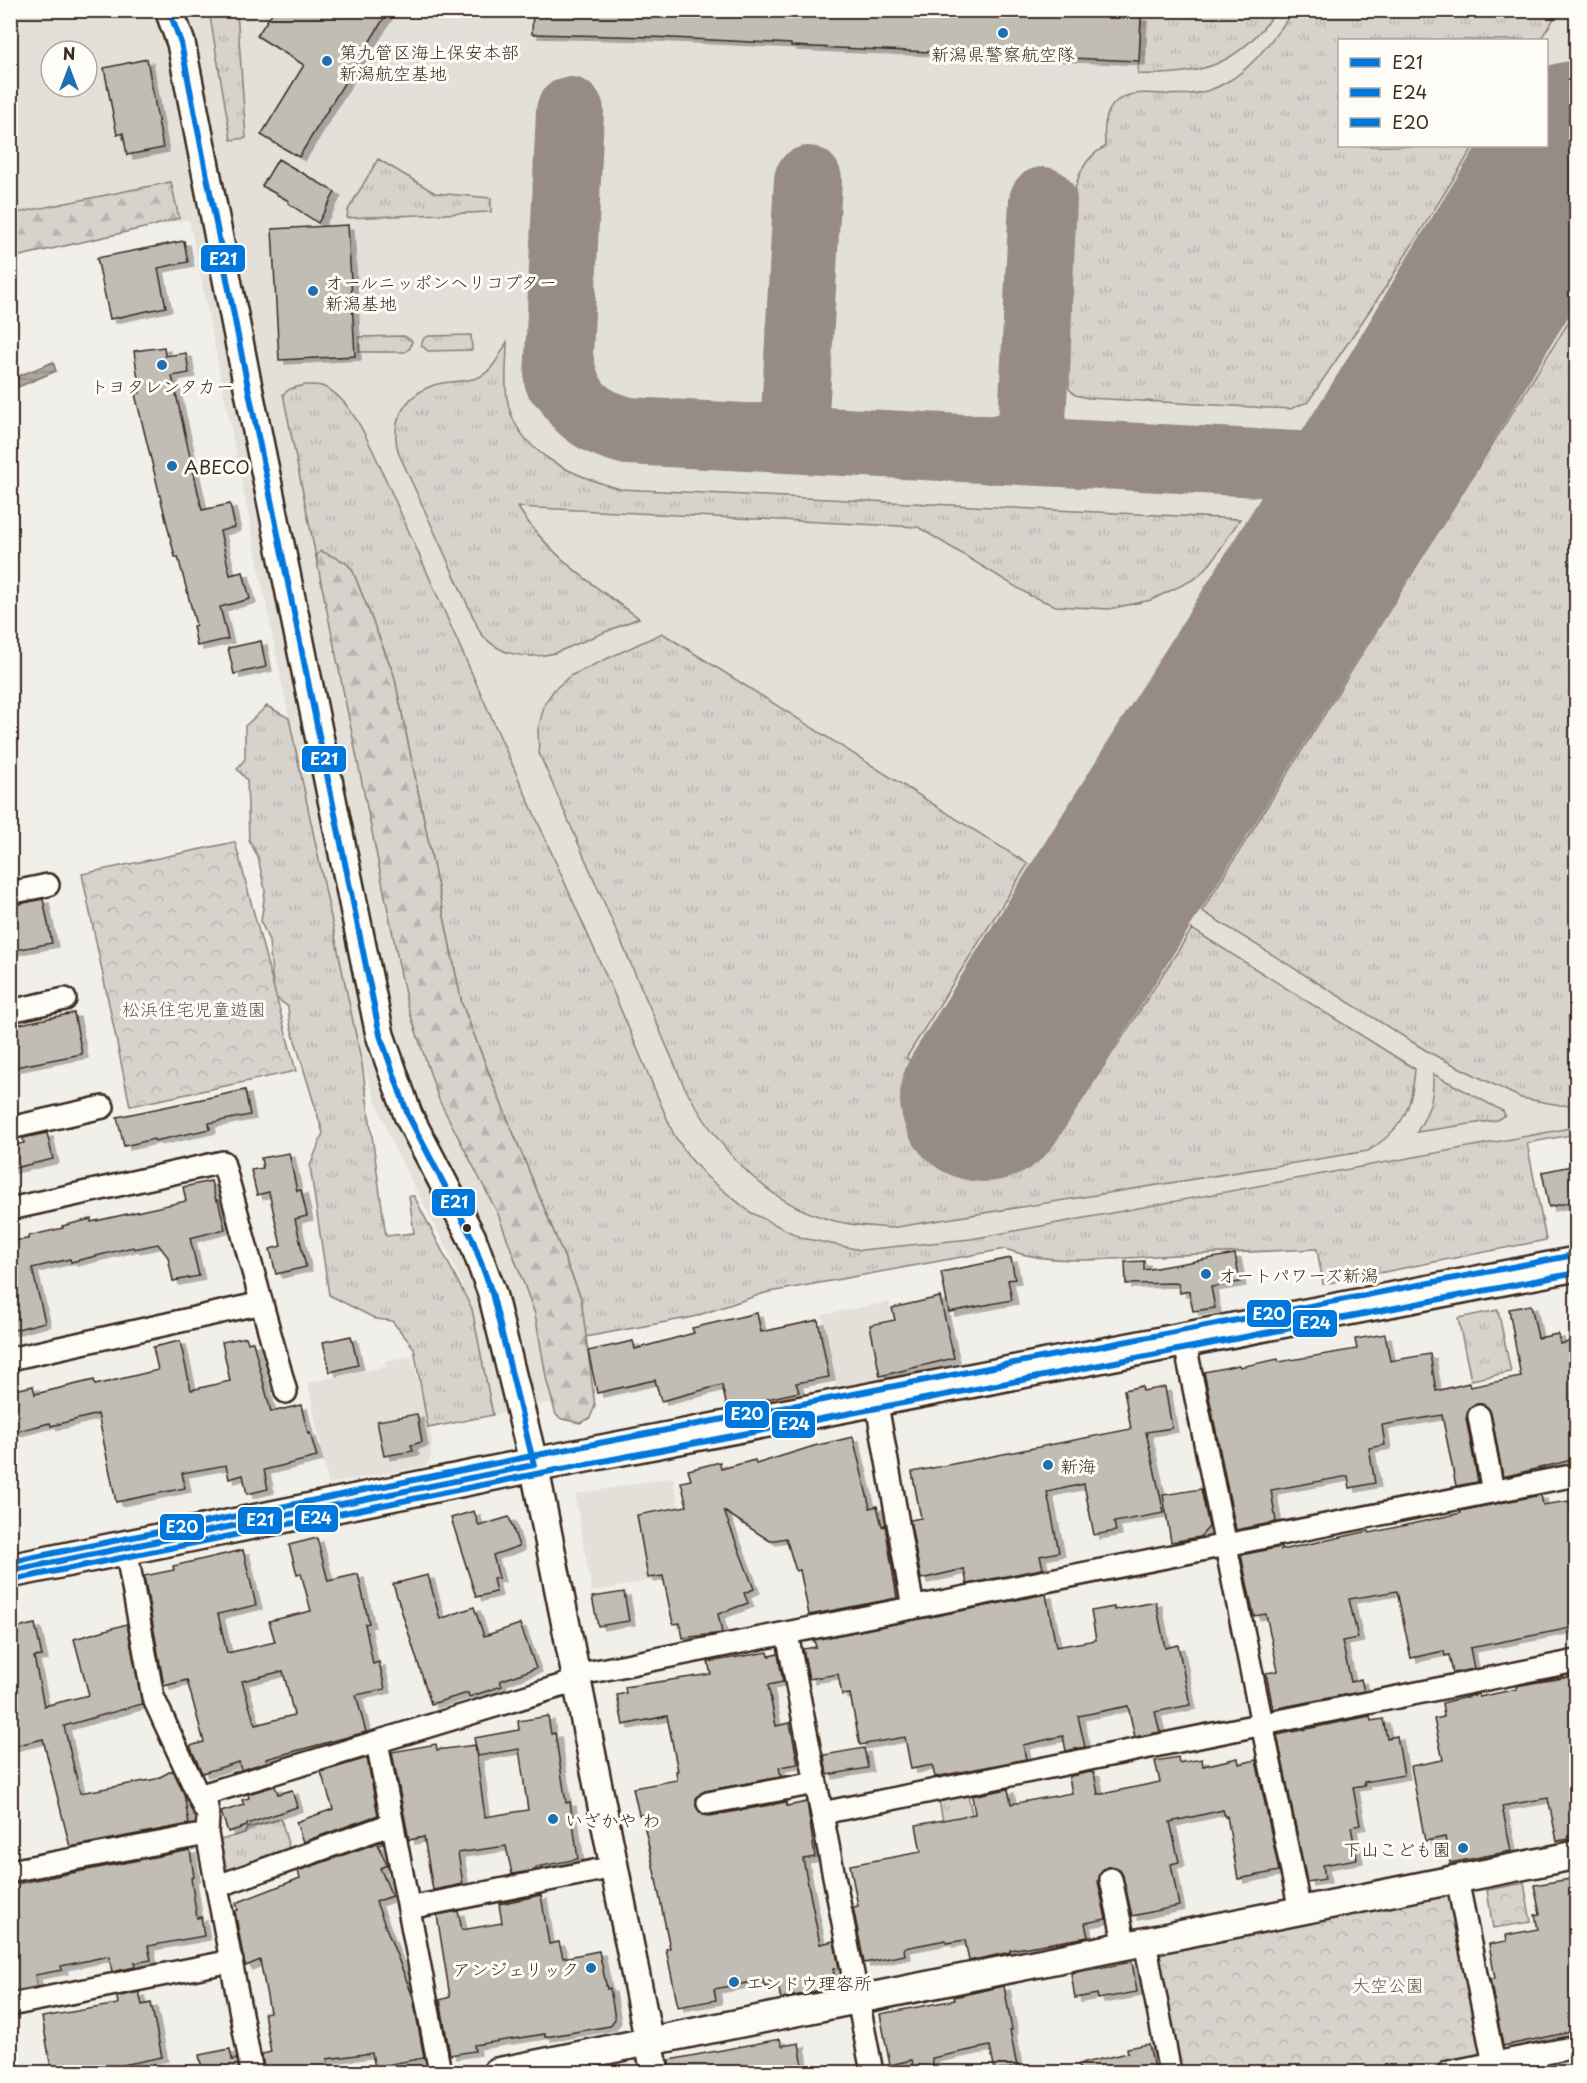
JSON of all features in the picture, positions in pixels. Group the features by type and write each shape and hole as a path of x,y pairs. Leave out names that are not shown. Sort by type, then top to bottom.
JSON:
{"highway":[{"path":"10,1571 534,1465 1576,1264"}],"street":[{"path":"169,10 181,43 246,377 380,1035 408,1115 472,1238 492,1293 534,1465 655,2073"},
{"path":"180,10 181,43"},
{"path":"10,893 48,885"},
{"path":"10,1011 65,999"},
{"path":"10,1128 103,1107"},
{"path":"10,1209 223,1162 286,1392"},
{"path":"10,1359 262,1303"},
{"path":"1184,1339 1300,1911"},
{"path":"876,1399 913,1608"},
{"path":"1479,1416 1493,1492"},
{"path":"252,2073 207,1825 205,1794 576,1678 1576,1475"},
{"path":"126,1549 153,1697 207,1825"},
{"path":"786,1634 872,2073"},
{"path":"822,1813 1576,1661"},
{"path":"376,1742 440,2073"},
{"path":"708,1803 816,1783"},
{"path":"218,1886 392,1824"},
{"path":"10,1871 207,1825"},
{"path":"497,2073 1576,1856"},
{"path":"409,1908 614,1867"},
{"path":"1111,1880 1135,1944 1170,2073"},
{"path":"1457,1880 1494,2064"},
{"path":"10,2005 232,1961"},
{"path":"1449,2073 1576,2047"}],"shaded area":[{"path":"10,11 1576,11 1576,1134 1527,1143 1546,1240 1323,1284 1317,1249 1108,1259 1056,1259 1021,1255 1005,1249 765,1293 693,1317 586,1337 592,1394 493,1415 472,1309 446,1246 394,1148 362,1064 289,718 189,219 11,258"},
{"path":"53,362 56,371 11,390 11,379"},
{"path":"889,1302 905,1378 837,1391 822,1315"},
{"path":"412,1356 432,1441 430,1460 426,1466 328,1484 308,1383 386,1366 385,1361"},
{"path":"673,1477 692,1573 592,1592 575,1496"}],"green space":[{"path":"1130,10 1276,11 1248,44 1217,64 1181,73 1138,74 1141,17 1130,17"},
{"path":"209,11 237,11 246,138 231,140"},
{"path":"1294,11 1559,11 1541,39 1338,39 1338,147 1473,147 1387,285 1308,402 1290,409 1088,398 1075,395 1069,389 1069,378 1075,189 1085,165 1105,147 1105,124 1109,110 1117,101 1127,96 1151,93 1178,95 1199,93 1221,85 1246,69"},
{"path":"378,159 435,193 491,198 491,212 347,218 348,210"},
{"path":"171,182 179,218 11,258 11,214"},
{"path":"1576,310 1576,1106 1521,1098 1430,1053 1202,911"},
{"path":"471,335 472,350 428,351 421,345 424,338 429,336"},
{"path":"404,336 412,341 410,348 405,352 359,352 359,337"},
{"path":"507,342 507,398 512,417 522,434 534,448 566,469 620,489 1240,519 1211,563 1195,579 1151,600 1109,609 1056,606 1031,596 918,527 518,507 529,524 572,568 639,618 555,653 534,656 514,654 496,646 480,632 396,443 401,412 414,396 434,385 479,377 496,362"},
{"path":"305,385 322,386 334,392 359,423 372,449 612,989 674,1135 707,1177 750,1212 802,1238 861,1250 971,1239 1576,1127 1576,1134 1527,1143 1546,1240 1323,1284 1317,1249 1079,1260 1041,1258 1005,1249 765,1293 693,1317 585,1337 581,1298 462,1004 394,675 352,570 332,556 317,555 317,562 283,394 290,389"},
{"path":"321,551 345,562 352,569 394,675 462,1004 581,1298 595,1406 590,1418 580,1423 562,1419 556,1415 547,1382 535,1314 498,1214 439,1100 407,1004 317,562 317,555"},
{"path":"662,633 1028,864 906,1058 1053,1145 1192,929 1415,1069 1414,1083 1404,1117 1390,1135 1368,1151 891,1228 850,1224 821,1217 772,1192 732,1156 698,1111 684,1086 539,753 538,729 545,703 554,690 570,676"},
{"path":"267,706 289,718 362,1064 386,1236 414,1233 409,1196 414,1196 472,1309 493,1415 428,1428 414,1348 392,1321 376,1319 329,1295 310,1166 323,1133 290,1024 288,1007 274,996 269,941 261,922 265,891 258,857 249,840 247,780 237,769 245,759 245,726"},
{"name":"松浜住宅児童遊園","path":"235,842 296,1071 130,1106 82,874"},
{"path":"1433,1074 1503,1111 1505,1115 1497,1120 1417,1132 1430,1104"},
{"path":"1498,1310 1511,1372 1471,1380 1458,1318"},
{"path":"968,1795 982,1862 952,1867 939,1801"},
{"path":"281,1819 291,1855 220,1880 213,1842 245,1833 247,1828"},
{"name":"大空公園","path":"1457,1879 1494,2064 1449,2072 1170,2072 1145,1942"},
{"path":"1524,1883 1531,1922 1493,1928 1487,1890"}],"building":[{"name":"第九管区海上保安本部 新潟航空基地","path":"274,10 389,10 299,157 261,135 304,65 257,36"},
{"path":"533,10 1130,10 1130,17 1141,17 1139,61 791,46 791,44 652,37 532,34"},
{"path":"147,59 163,148 127,155 123,133 117,135 104,68"},
{"path":"278,159 335,192 318,223 288,203 289,201 262,186"},
{"name":"オールニッポンヘリコプター 新潟基地","path":"348,225 355,356 279,360 272,229"},
{"path":"184,241 188,262 158,268 166,307 110,319 97,258"},
{"path":"164,347 165,356 186,353 189,373 172,376 202,510 230,504 235,527 220,531 230,575 243,572 250,599 220,607 228,639 197,646 193,626 196,625 178,557 175,557 135,394 140,393 134,351"},
{"path":"261,641 266,667 234,674 228,648"},
{"path":"43,899 52,943 10,951 10,906"},
{"path":"74,1013 82,1054 10,1068 10,1026"},
{"path":"245,1090 250,1115 209,1123 210,1129 124,1146 117,1117"},
{"path":"47,1133 53,1159 10,1169 10,1146 24,1143 23,1138"},
{"path":"289,1153 297,1191 301,1190 307,1216 295,1219 306,1267 276,1274 270,1249 281,1246 269,1192 257,1195 251,1170 263,1168 261,1158"},
{"path":"1576,1165 1576,1201 1549,1207 1542,1172"},
{"path":"211,1181 225,1229 190,1238 199,1276 173,1281 168,1257 158,1244 32,1268 45,1322 10,1331 10,1241 28,1239 28,1236 91,1219 91,1222 186,1201 183,1187"},
{"path":"1235,1254 1240,1282 1211,1287 1215,1308 1193,1311 1189,1291 1180,1293 1178,1283 1126,1284 1125,1262 1144,1261 1144,1270"},
{"path":"1011,1258 1015,1279 1008,1280 1012,1300 949,1312 941,1272"},
{"path":"940,1297 954,1358 880,1376 870,1325 895,1320 892,1308"},
{"path":"1531,1305 1538,1338 1558,1334 1560,1344 1573,1341 1576,1361 1576,1459 1503,1477 1491,1413 1484,1404 1476,1404 1470,1407 1466,1418 1478,1482 1456,1486 1442,1415 1382,1425 1385,1445 1369,1448 1375,1483 1350,1488 1348,1476 1271,1490 1276,1522 1236,1530 1204,1372 1278,1359 1279,1362 1357,1349 1355,1339 1385,1334 1390,1361 1430,1354 1436,1391 1469,1383 1470,1387 1521,1377 1509,1309"},
{"path":"757,1313 761,1332 818,1320 829,1377 796,1383 799,1392 727,1408 722,1385 661,1401 655,1380 597,1393 588,1351 633,1341 635,1349 694,1333 692,1328"},
{"path":"351,1336 358,1365 330,1372 323,1342"},
{"path":"246,1337 248,1343 253,1342 271,1412 301,1405 308,1434 310,1433 317,1457 264,1470 268,1489 247,1494 243,1475 229,1479 226,1465 182,1473 185,1488 116,1502 98,1414 51,1426 50,1423 10,1433 10,1391 33,1386 35,1394 94,1380 95,1385 158,1370 153,1347 180,1341 191,1390 230,1381 222,1342"},
{"path":"1142,1386 1143,1391 1165,1387 1172,1428 1146,1432 1164,1513 1114,1522 1116,1531 1094,1535 1084,1484 1047,1492 1059,1552 1040,1556 1043,1568 967,1584 964,1569 921,1579 910,1520 921,1518 912,1472 1131,1429 1124,1390"},
{"path":"417,1414 422,1442 411,1445 413,1451 384,1456 377,1421"},
{"path":"853,1437 870,1508 877,1506 882,1526 885,1525 897,1598 809,1615 800,1570 796,1571 786,1538 770,1541 724,1511 754,1589 744,1593 748,1603 718,1614 722,1633 683,1638 680,1623 673,1624 663,1576 648,1578 637,1515 687,1506 681,1482 691,1480 688,1470 720,1462 721,1469 755,1460 756,1464"},
{"path":"1201,1489 1209,1527 1200,1537 1171,1542 1163,1495"},
{"path":"1541,1495 1543,1505 1569,1501 1571,1513 1576,1512 1576,1627 1470,1648 1474,1669 1453,1673 1449,1655 1445,1656 1444,1651 1411,1658 1397,1591 1349,1599 1358,1638 1342,1641 1351,1682 1361,1679 1364,1691 1273,1709 1266,1673 1278,1671 1266,1614 1254,1616 1241,1555 1281,1547 1281,1550 1369,1531 1370,1533 1461,1513 1460,1511"},
{"path":"474,1511 479,1526 509,1517 519,1546 493,1555 499,1578 493,1579 496,1592 476,1597 451,1518"},
{"path":"317,1538 328,1581 358,1574 369,1623 365,1624 373,1664 379,1662 385,1689 356,1695 366,1732 266,1759 267,1762 241,1770 239,1762 202,1773 190,1746 204,1742 187,1680 164,1686 144,1576 174,1570 173,1566 243,1550 256,1605 218,1614 227,1653 275,1642 269,1621 311,1611 301,1573 297,1574 289,1545","holes":["283,1671 294,1715 255,1725 242,1681"]},
{"path":"428,1575 440,1619 474,1607 484,1636 520,1624 536,1668 500,1681 502,1686 469,1697 468,1693 431,1704 393,1584"},
{"path":"624,1592 629,1621 598,1626 592,1597"},
{"path":"1046,1594 1056,1647 1096,1640 1091,1611 1114,1607 1114,1610 1156,1602 1165,1648 1178,1645 1190,1705 1155,1712 1160,1732 1135,1737 1128,1706 1078,1716 1085,1747 1066,1751 1063,1736 1023,1745 1026,1759 935,1777 932,1765 911,1769 905,1737 860,1745 850,1694 842,1695 838,1674 809,1679 803,1649 816,1647 814,1640"},
{"path":"35,1624 42,1656 34,1657 44,1706 89,1695 74,1639 127,1624 142,1704 64,1726 80,1793 156,1779 173,1770 184,1794 189,1824 70,1847 43,1739 10,1747 10,1629"},
{"path":"768,1652 769,1656 778,1654 783,1682 768,1685 776,1726 790,1723 798,1764 779,1767 781,1777 705,1791 696,1798 696,1806 703,1815 710,1816 786,1802 787,1806 807,1802 815,1857 803,1859 820,1944 834,1941 839,1968 833,1969 837,1986 781,1999 778,1984 764,1987 763,1980 714,1989 716,2000 678,2007 666,1949 670,1948 655,1875 642,1815 639,1815 633,1788 677,1780 676,1771 678,1771 667,1716 623,1725 617,1695 626,1693 625,1687 711,1674 708,1662"},
{"path":"1576,1676 1576,1838 1557,1841 1548,1798 1502,1806 1511,1851 1450,1863 1445,1837 1425,1841 1411,1766 1443,1760 1434,1719 1444,1717 1442,1703 1479,1694 1479,1697 1517,1689 1516,1686"},
{"path":"548,1716 551,1734 555,1733 566,1803 570,1802 578,1859 512,1874 506,1846 458,1853 463,1884 433,1890 424,1837 409,1840 392,1752 436,1744 437,1750 475,1745 485,1817 528,1810 519,1749 478,1756 474,1738 519,1730 518,1721"},
{"path":"1370,1716 1371,1721 1383,1719 1387,1738 1397,1736 1404,1775 1364,1782 1365,1785 1353,1787 1360,1825 1351,1827 1357,1859 1323,1865 1325,1879 1307,1882 1277,1735"},
{"path":"864,1748 868,1768 827,1775 824,1755"},
{"path":"1178,1757 1179,1763 1202,1759 1203,1766 1238,1758 1239,1764 1256,1760 1279,1871 1238,1879 1227,1816 1225,1817 1223,1810 1170,1822 1179,1862 1171,1864 1179,1906 1132,1916 1123,1876 1116,1867 1109,1866 1102,1870 1098,1881 1106,1919 1085,1923 1088,1937 1010,1950 1010,1952 969,1961 965,1940 946,1943 946,1940 904,1948 905,1955 864,1963 853,1907 858,1906 850,1865 921,1852 916,1825 975,1814 972,1796 1008,1789 1011,1804 1072,1793 1069,1778 1091,1772 1094,1773 1098,1794 1102,1794 1160,1782 1155,1761"},
{"path":"367,1758 378,1815 303,1842 296,1822 333,1809 321,1772"},
{"path":"275,1786 278,1794 292,1790 297,1807 228,1832 221,1812 244,1805 242,1800 249,1798 248,1794"},
{"path":"383,1841 384,1844 378,1845 387,1865 380,1868 392,1896 376,1902 413,1997 424,2058 375,2067 372,2053 327,2059 330,2073 264,2073 262,2054 271,2052 264,2013 270,2012 260,1960 246,1966 244,1962 235,1911 238,1910 236,1903 300,1878 298,1871"},
{"path":"190,1850 194,1877 191,1878 197,1918 201,1917 204,1936 148,1946 151,1960 134,1963 135,1967 112,1972 109,1956 61,1966 62,1970 35,1975 37,1987 15,1991 14,1982 10,1983 10,1885"},
{"path":"1576,1878 1576,2031 1503,2046 1490,1979 1495,1979 1489,1944 1507,1941 1506,1935 1538,1929 1535,1915 1540,1914 1534,1885"},
{"path":"541,1895 549,1944 559,1942 563,1958 599,1951 607,1989 610,1988 615,2019 610,2026 545,2037 545,2034 474,2045 475,2051 450,2055 440,2000 450,1997 437,1915 458,1911 462,1930 502,1923 499,1904"},
{"path":"1132,1962 1137,1992 1098,1999 1097,1994 1075,1998 1071,1973"},
{"path":"1004,1986 1017,2067 995,2071 990,2046 932,2058 933,2066 914,2070 912,2060 890,2065 880,2014 955,2000 954,1997"},
{"path":"139,1992 142,2005 151,2003 162,2057 113,2067 114,2073 52,2073 42,2017 118,2004 117,1997"},
{"path":"780,2039 782,2046 799,2043 804,2073 670,2073 669,2060"},
{"path":"1149,2044 1155,2073 1080,2073 1079,2064 1128,2053 1127,2048"},
{"path":"230,2049 232,2060 237,2059 239,2073 203,2073 199,2055"}],"taxiway":[{"path":"558,379 570,111"},
{"path":"750,437 777,433 787,426 795,414 808,180"},
{"path":"990,450 1004,447 1021,439 1032,422 1043,201"},
{"path":"559,356 562,372 572,397 580,406 600,421 628,431 1337,467 1352,464 1376,450 1397,430 1424,395"}],"runway":[{"path":"984,1098 1412,414 1576,145"}],"transit line":[{"name":"E21","path":"10,1571 534,1465 492,1293 472,1238 408,1115 380,1035 246,377 181,43 169,10"},
{"name":"E20","path":"10,1562 532,1456 1574,1255"},
{"name":"E24","path":"12,1580 536,1474 1576,1273"}],"place":[{"name":"新潟県警察航空隊","path":"1003,33"},
{"name":"第九管区海上保安本部 新潟航空基地","path":"327,61"},
{"name":"オールニッポンヘリコプター 新潟基地","path":"313,291"},
{"name":"トヨタレンタカー","path":"162,365"},
{"name":"ABECO","path":"172,466"},
{"name":"オートパワーズ新潟","path":"1206,1274"},
{"name":"新海","path":"1048,1465"},
{"name":"いざかや わ","path":"553,1819"},
{"name":"下山こども園","path":"1463,1848"},
{"name":"アンジェリック","path":"591,1968"},
{"name":"エンドウ理容所","path":"734,1982"}]}
